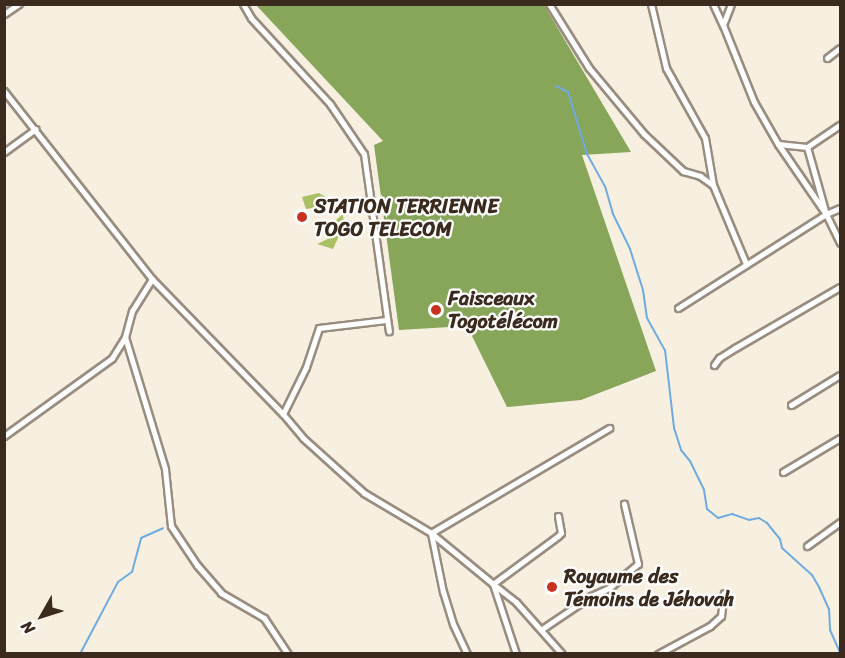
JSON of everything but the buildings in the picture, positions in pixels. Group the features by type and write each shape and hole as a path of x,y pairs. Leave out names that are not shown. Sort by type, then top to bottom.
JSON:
{"street":[{"path":"4,14 19,4"},
{"path":"243,4 251,18 330,104 364,154 389,331"},
{"path":"549,4 589,68 644,134 683,171 700,176 713,185"},
{"path":"651,4 666,68 705,138 713,185 746,264"},
{"path":"713,4 754,102 781,152 826,214"},
{"path":"723,25 730,4"},
{"path":"827,58 840,48"},
{"path":"4,90 152,279 283,414 303,438 364,493 431,533 493,584 542,628 562,654"},
{"path":"778,144 807,147 840,125"},
{"path":"4,152 36,129"},
{"path":"807,147 826,214 840,243"},
{"path":"678,308 826,214 840,208"},
{"path":"4,436 112,358 125,337 132,311 152,279"},
{"path":"714,365 719,358 735,348 840,287"},
{"path":"283,414 306,368 318,328 386,320"},
{"path":"125,337 165,469 171,526 197,566 221,593 264,618 288,654"},
{"path":"791,405 840,375"},
{"path":"431,533 609,428"},
{"path":"783,472 840,440"},
{"path":"542,628 591,596 609,588 638,564 624,504"},
{"path":"493,584 561,533 558,516"},
{"path":"807,546 840,522"},
{"path":"431,533 443,592 453,624 467,654"},
{"path":"493,584 516,654"},
{"path":"658,654 710,626 722,616 724,593"}],"green space":[{"path":"256,5 544,5 631,152 582,155 656,371 581,400 507,407 467,326 399,330 374,145 383,141"},
{"path":"319,193 337,205 333,209 331,205 306,209 302,197"},
{"path":"343,214 344,225 333,249 317,244 332,237 336,220"}],"waterway":[{"path":"556,86 568,92 587,154 605,186 613,214 630,249 643,290 647,318 665,350 674,428 681,450 690,461 704,490 707,509 718,518 732,514 749,520 759,518 767,523 780,539 782,548 812,575 819,587 829,609 830,630 840,652"},
{"path":"80,654 118,582 132,572 141,538 163,528"}],"place":[{"name":"STATION TERRIENNE TOGO TELECOM","path":"302,217"},
{"name":"Faisceaux Togotélécom","path":"436,310"},
{"name":"Royaume des Témoins de Jéhovah","path":"552,587"}]}
